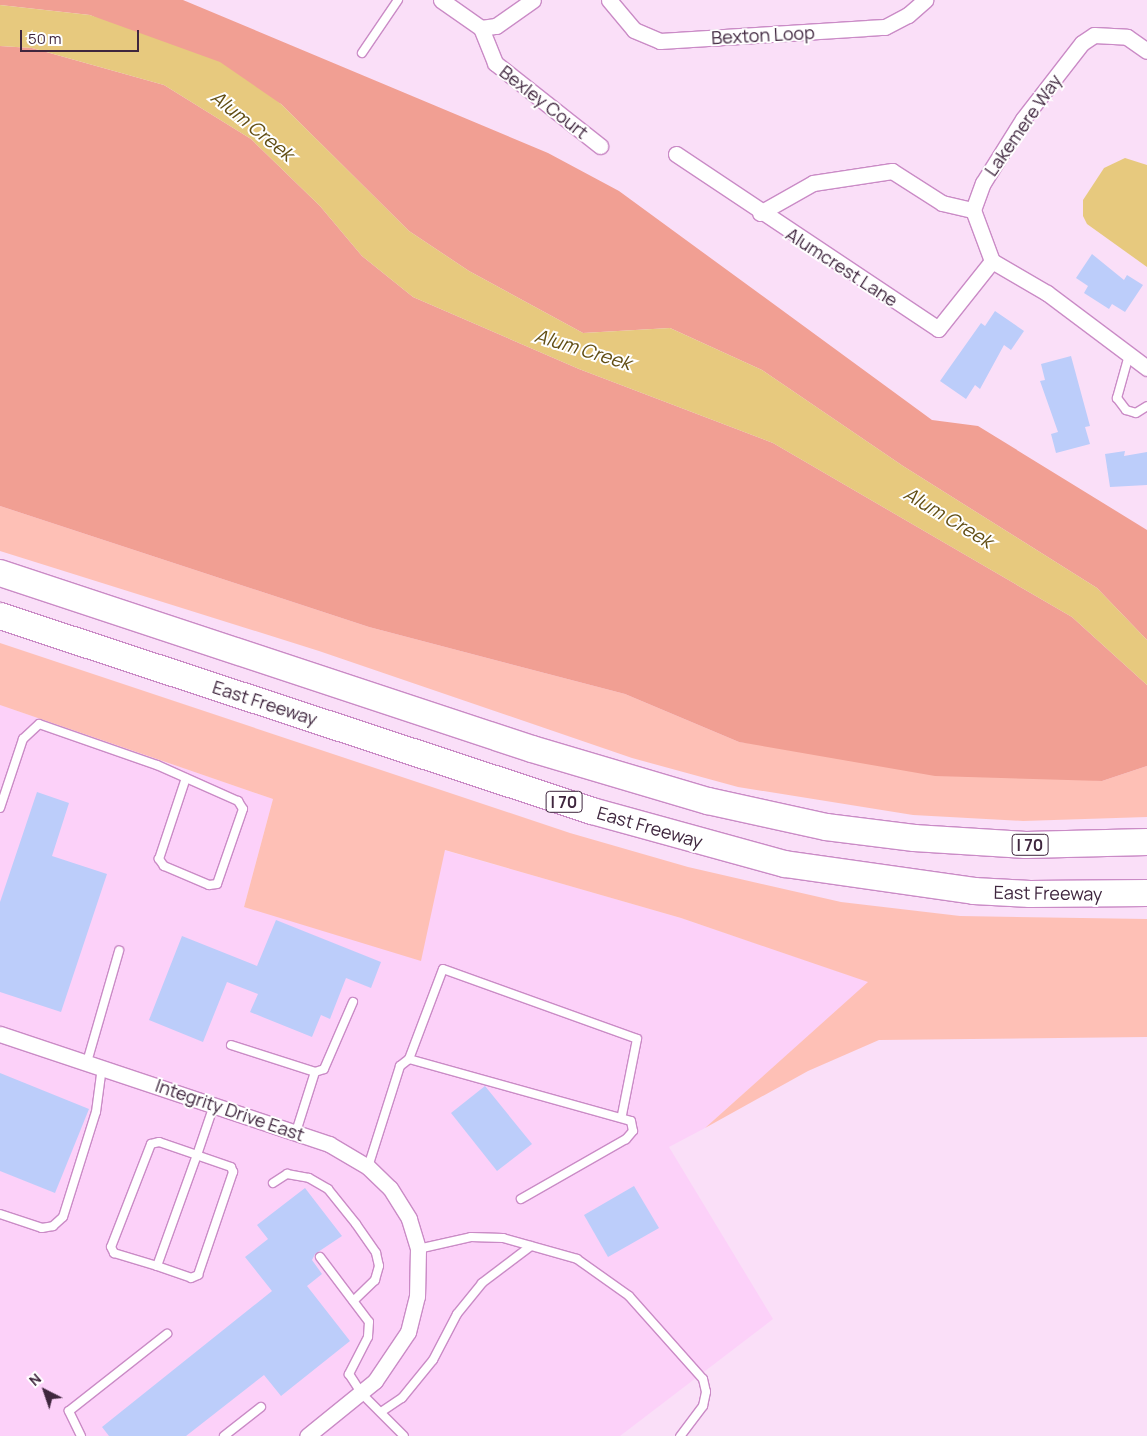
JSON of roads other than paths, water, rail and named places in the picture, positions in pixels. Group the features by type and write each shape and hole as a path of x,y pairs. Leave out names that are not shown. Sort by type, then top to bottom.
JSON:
{"highway":[{"name":"I 70","path":"0,573 523,746 708,801 826,827 914,838 1026,845 1147,842"},
{"name":"East Freeway","path":"0,616 592,811 785,864 974,890 1030,894 1147,893"}],"street":[{"path":"441,0 481,28 496,26 532,0"},
{"name":"Bexton Loop","path":"609,0 634,30 660,40 885,28 908,15 925,0"},
{"name":"Bexley Court","path":"481,28 495,63 600,146"},
{"name":"Lakemere Way","path":"973,210 983,183 1023,119 1082,43 1102,33 1126,37 1147,51"},
{"name":"Alumcrest Lane","path":"676,154 760,213 938,330 992,261"},
{"path":"760,213 813,183 892,171 942,204 973,210 992,261 1047,293 1147,368"},
{"name":"Integrity Drive East","path":"0,1034 329,1144 368,1168 401,1203 417,1246"},
{"path":"307,1436 362,1394 387,1367 408,1332 417,1296 417,1246"}],"lane":[{"path":"362,53 398,0"},
{"path":"1129,355 1117,398 1126,410 1136,412 1147,406"},
{"path":"0,808 23,739 40,724 186,778 238,801 242,809 217,884 209,885 164,866 159,859 186,778"},
{"path":"0,1214 42,1228 53,1226 63,1217 96,1112 95,1065 119,951"},
{"path":"368,1168 400,1066 409,1059 443,969 637,1039 622,1116"},
{"path":"231,1045 314,1072 324,1069 353,1002"},
{"path":"409,1059 631,1120 633,1132 626,1139 521,1198"},
{"path":"296,1132 314,1072"},
{"path":"157,1266 214,1105"},
{"path":"159,1142 231,1167 234,1172 198,1275 190,1278 157,1266 114,1253 111,1247 151,1144 159,1142"},
{"path":"273,1183 287,1174 309,1178 328,1189 376,1253 379,1266 375,1280 353,1301"},
{"path":"417,1246 471,1236 503,1238 576,1259 629,1296 689,1361 702,1379 706,1392 703,1406 680,1436"},
{"path":"381,1412 402,1398 433,1360 457,1314 482,1283 531,1246"},
{"path":"320,1257 369,1322 368,1336 349,1374 362,1394 404,1436"},
{"path":"81,1436 68,1412 167,1334"},
{"path":"224,1436 261,1407"}],"water":[{"name":"Alum Creek","path":"0,5 90,15 220,62 281,104 409,231 469,271 583,333 670,328 762,370 903,466 1097,588 1147,640 1147,685 1072,617 773,443 579,369 413,297 362,256 320,206 251,139 164,85 32,48 0,46"},
{"path":"1125,158 1147,165 1147,267 1087,224 1083,216 1083,200 1104,168"}]}
